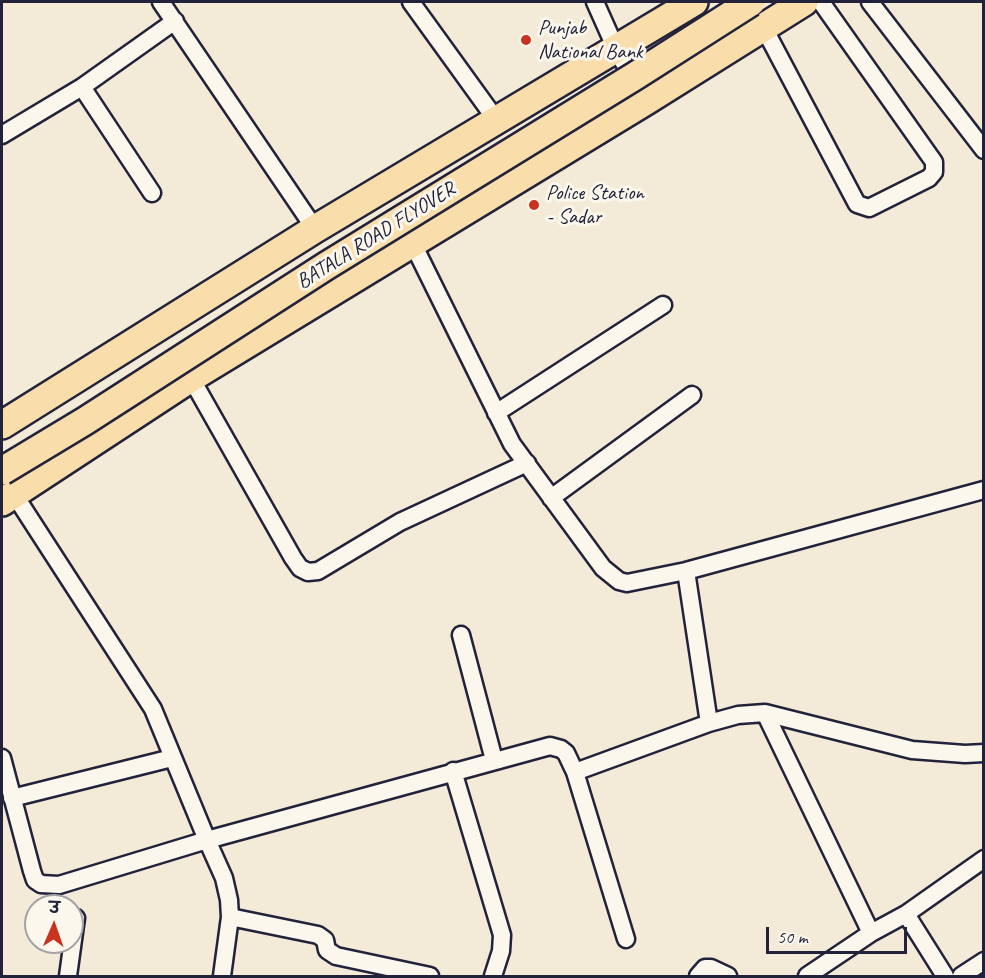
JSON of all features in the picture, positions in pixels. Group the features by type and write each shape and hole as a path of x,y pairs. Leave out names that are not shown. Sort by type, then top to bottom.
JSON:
{"main road":[{"path":"2,424 315,229 694,2"},
{"name":"BATALA ROAD FLYOVER","path":"6,489 85,422 326,266 751,2"},
{"path":"6,489 413,244 804,2"}],"street":[{"path":"161,2 315,229"},
{"path":"411,2 497,121"},
{"path":"596,2 616,49 646,101"},
{"path":"764,28 857,204 869,208 929,178 934,172 934,162 821,2"},
{"path":"870,2 984,150"},
{"path":"2,135 82,87 175,21"},
{"path":"82,87 152,193"},
{"path":"413,244 513,444 603,568 619,581 627,583 686,571 984,490"},
{"path":"496,412 663,305"},
{"path":"191,378 293,558 300,568 308,572 318,571 400,522 527,463"},
{"path":"551,498 692,394"},
{"path":"6,489 153,709 228,887 230,917 222,976"},
{"path":"686,571 709,723"},
{"path":"461,635 494,760"},
{"path":"765,713 871,933"},
{"path":"575,772 709,723 738,715 765,713 912,750 984,753"},
{"path":"2,758 35,880 41,884 59,885 207,840 453,771 550,746 561,749 566,753 575,772 626,939"},
{"path":"12,798 172,758"},
{"path":"453,771 502,935 501,951 493,976"},
{"path":"807,976 871,933 906,914 984,859"},
{"path":"906,914 945,976"},
{"path":"230,917 318,935 325,940 327,950 336,956 430,976"},
{"path":"68,976 71,954"},
{"path":"961,976 984,961"},
{"path":"698,976 705,968 711,968 728,976"}],"place":[{"name":"Punjab National Bank","path":"526,40"},
{"name":"Police Station - Sadar","path":"534,205"}]}
